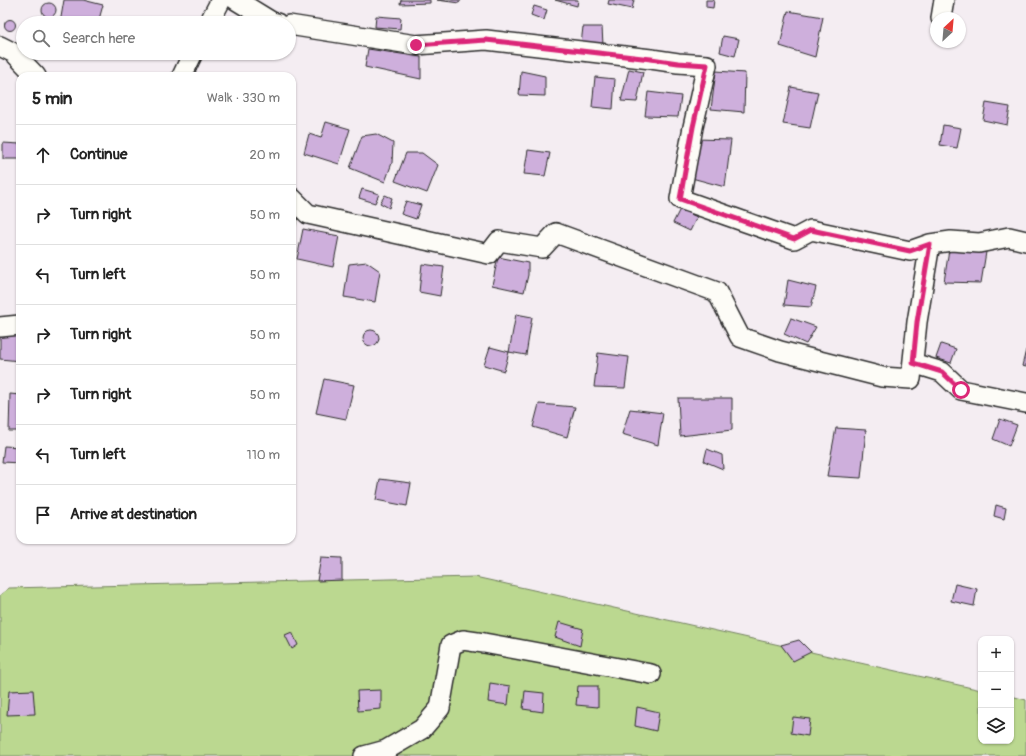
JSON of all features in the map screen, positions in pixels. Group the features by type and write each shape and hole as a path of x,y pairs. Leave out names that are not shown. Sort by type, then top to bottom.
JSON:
{"street":[{"path":"213,16 221,0"},
{"path":"236,0 262,16"},
{"path":"942,12 944,0"},
{"path":"296,26 416,45 486,40 678,63 707,65 693,127 680,199 794,239 811,230 910,251 930,244 951,241 979,243 1009,237 1026,241"},
{"path":"0,46 16,55"},
{"path":"21,60 32,72"},
{"path":"184,72 190,60"},
{"path":"296,202 308,214 489,254 499,241 542,248 556,233 717,292 740,337 780,351 882,377 911,379 917,322 930,244"},
{"path":"0,327 16,325"},
{"path":"913,363 942,372 961,390 1026,403"},
{"path":"364,756 386,750 422,729 440,708 451,645 463,640 484,642 652,674"}],"green space":[{"path":"296,213 298,215 296,224"},
{"path":"475,577 978,689 978,744 1014,744 1014,697 1026,700 1026,756 0,756 0,595 9,588"}],"building":[{"path":"64,0 83,0 103,5 100,16 61,16"},
{"path":"401,0 430,0 430,3 400,4"},
{"path":"437,0 461,0 459,3"},
{"path":"555,0 578,0 577,6"},
{"path":"609,0 634,0 632,9 608,4"},
{"path":"706,0 714,0 713,8 706,7"},
{"path":"49,3 55,7 56,10 54,15 44,15 42,10 44,5"},
{"path":"534,6 547,10 544,20 531,15"},
{"path":"788,11 823,17 815,57 780,46"},
{"path":"376,16 401,18 400,29 375,27"},
{"path":"10,19 14,21 16,25 14,29 10,31 6,29 4,25 6,21"},
{"path":"583,27 602,27 603,45 581,44"},
{"path":"723,36 739,39 735,56 720,52"},
{"path":"368,49 421,57 421,79 365,67"},
{"path":"629,69 643,72 637,102 621,101"},
{"path":"521,71 545,76 545,96 519,95"},
{"path":"716,71 745,73 744,112 711,109"},
{"path":"595,77 615,79 613,109 592,107"},
{"path":"791,87 818,92 810,128 783,124"},
{"path":"648,92 681,96 678,117 645,116"},
{"path":"986,103 1010,107 1007,125 983,120"},
{"path":"326,122 350,129 339,164 304,153 309,134 321,138"},
{"path":"943,125 961,128 957,148 940,145"},
{"path":"376,134 393,143 392,163 385,182 350,168 362,136"},
{"path":"696,139 731,140 725,187 688,177"},
{"path":"3,143 16,144 16,159 3,159"},
{"path":"528,150 550,153 545,176 524,174"},
{"path":"406,153 422,153 438,165 427,193 395,181"},
{"path":"362,189 379,194 375,203 359,198"},
{"path":"385,195 392,198 389,208 380,203"},
{"path":"406,201 421,205 416,219 401,214"},
{"path":"680,209 697,217 690,231 673,223"},
{"path":"303,229 339,236 333,267 297,259"},
{"path":"949,249 986,252 981,283 944,282"},
{"path":"498,257 528,263 528,275 524,292 492,285"},
{"path":"367,262 380,271 375,302 344,297 349,264"},
{"path":"422,264 444,267 440,296 419,292"},
{"path":"788,280 816,287 811,307 784,305"},
{"path":"516,314 532,317 526,355 509,352"},
{"path":"791,318 816,327 806,344 784,334"},
{"path":"371,330 377,332 379,338 377,344 371,346 365,344 363,338 365,332"},
{"path":"0,334 16,336 16,361 0,359"},
{"path":"941,344 956,349 951,363 936,358"},
{"path":"490,347 509,352 504,371 484,365"},
{"path":"1026,350 1026,367 1022,366"},
{"path":"598,353 629,357 625,388 594,387"},
{"path":"324,379 354,385 346,419 316,413"},
{"path":"10,394 16,395 16,431 9,431"},
{"path":"678,398 732,398 732,430 680,436"},
{"path":"539,404 575,407 567,437 533,427"},
{"path":"630,409 663,413 658,445 622,434"},
{"path":"1000,419 1017,425 1009,446 993,439"},
{"path":"836,428 866,430 861,478 827,476"},
{"path":"4,446 16,447 16,463 2,462"},
{"path":"707,449 722,455 723,469 704,461"},
{"path":"380,479 411,483 407,506 376,500"},
{"path":"996,505 1006,508 1004,519 994,516"},
{"path":"321,557 342,558 342,580 317,581"},
{"path":"955,584 977,589 974,606 951,601"},
{"path":"559,622 583,629 580,646 555,637"},
{"path":"292,632 298,645 292,649 285,635"},
{"path":"799,640 811,652 793,661 781,645"},
{"path":"490,683 510,686 508,705 488,702"},
{"path":"578,686 598,686 598,707 576,705"},
{"path":"33,690 35,714 7,715 9,691"},
{"path":"381,690 381,709 358,711 357,691"},
{"path":"525,691 544,693 543,712 523,709"},
{"path":"637,707 659,712 656,731 635,726"},
{"path":"793,717 810,719 808,736 791,733"}],"route":[{"path":"416,45 486,40 678,63 707,65 693,127 680,199 794,239 811,230 910,251 930,244 917,322 913,363 942,372 961,390"}]}
